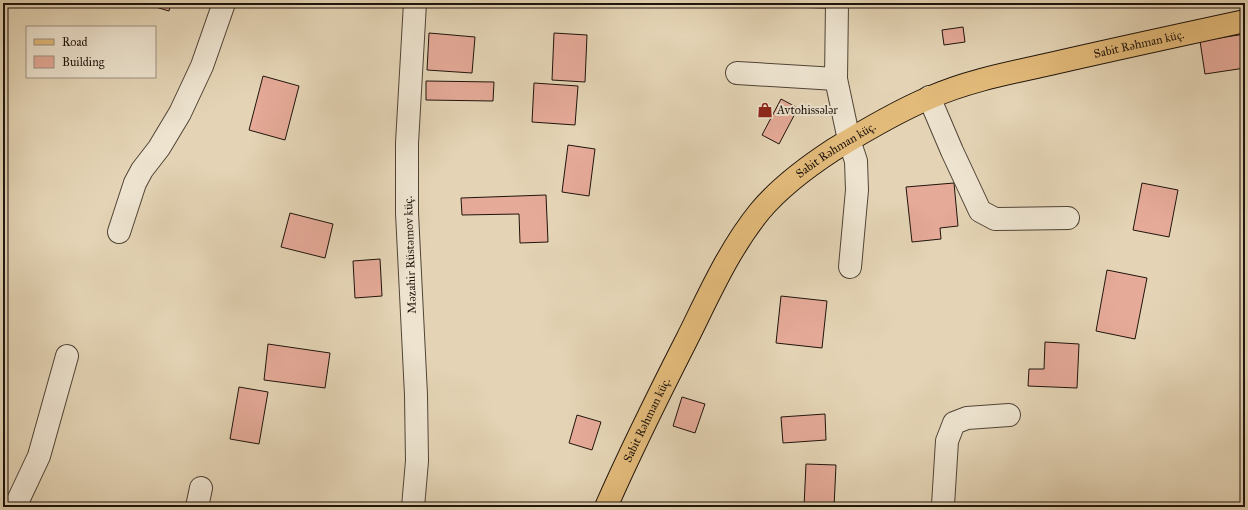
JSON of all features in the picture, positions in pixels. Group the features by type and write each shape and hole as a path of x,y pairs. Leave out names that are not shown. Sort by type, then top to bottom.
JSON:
{"main road":[{"name":"Sabit Rəhman küç.","path":"606,507 631,452 719,274 742,235 761,210 780,189 807,167 848,140 889,117 929,98 979,80 1245,21"}],"street":[{"path":"119,232 135,183 142,170 159,148 180,113 202,66 224,3"},
{"name":"Məzahir Rüstəmov küç.","path":"413,507 417,461 416,395 406,213 407,143 415,3"},
{"path":"837,3 836,79 848,140 856,161 857,190 850,267"},
{"path":"737,74 836,79"},
{"path":"929,98 980,212 995,220 1068,218"},
{"path":"15,507 39,456 67,356"},
{"path":"944,507 947,441 954,423 967,418 1009,415"}],"building":[{"path":"142,3 171,3 169,11"},
{"path":"787,3 828,3 828,8 787,7"},
{"path":"963,27 965,42 944,45 942,30"},
{"path":"429,33 475,37 472,73 427,70"},
{"path":"554,33 587,35 585,82 552,80"},
{"path":"1245,34 1245,68 1205,74 1200,41"},
{"path":"263,76 299,86 285,140 249,130"},
{"path":"426,81 494,82 493,101 426,100"},
{"path":"534,83 578,86 575,125 532,122"},
{"path":"781,99 798,108 779,144 762,135"},
{"path":"568,145 595,149 589,196 562,192"},
{"path":"954,183 958,226 940,228 941,239 912,242 906,187"},
{"path":"1142,183 1178,190 1169,237 1133,230"},
{"path":"546,195 548,242 520,243 519,214 462,215 461,198"},
{"path":"290,213 333,224 325,258 281,247"},
{"path":"380,259 382,296 355,298 353,261"},
{"path":"1107,270 1147,278 1135,339 1096,331"},
{"path":"781,296 827,301 822,348 776,343"},
{"path":"1045,342 1079,344 1077,388 1028,386 1029,369 1044,369"},
{"path":"268,344 330,353 325,388 264,380"},
{"path":"239,387 268,392 259,444 230,439"},
{"path":"682,397 705,404 695,433 673,426"},
{"path":"825,414 826,440 783,443 781,417"},
{"path":"577,415 601,422 592,450 569,443"},
{"path":"806,464 836,465 834,507 804,507"}],"place":[{"name":"Avtohissələr","path":"765,110"}]}
